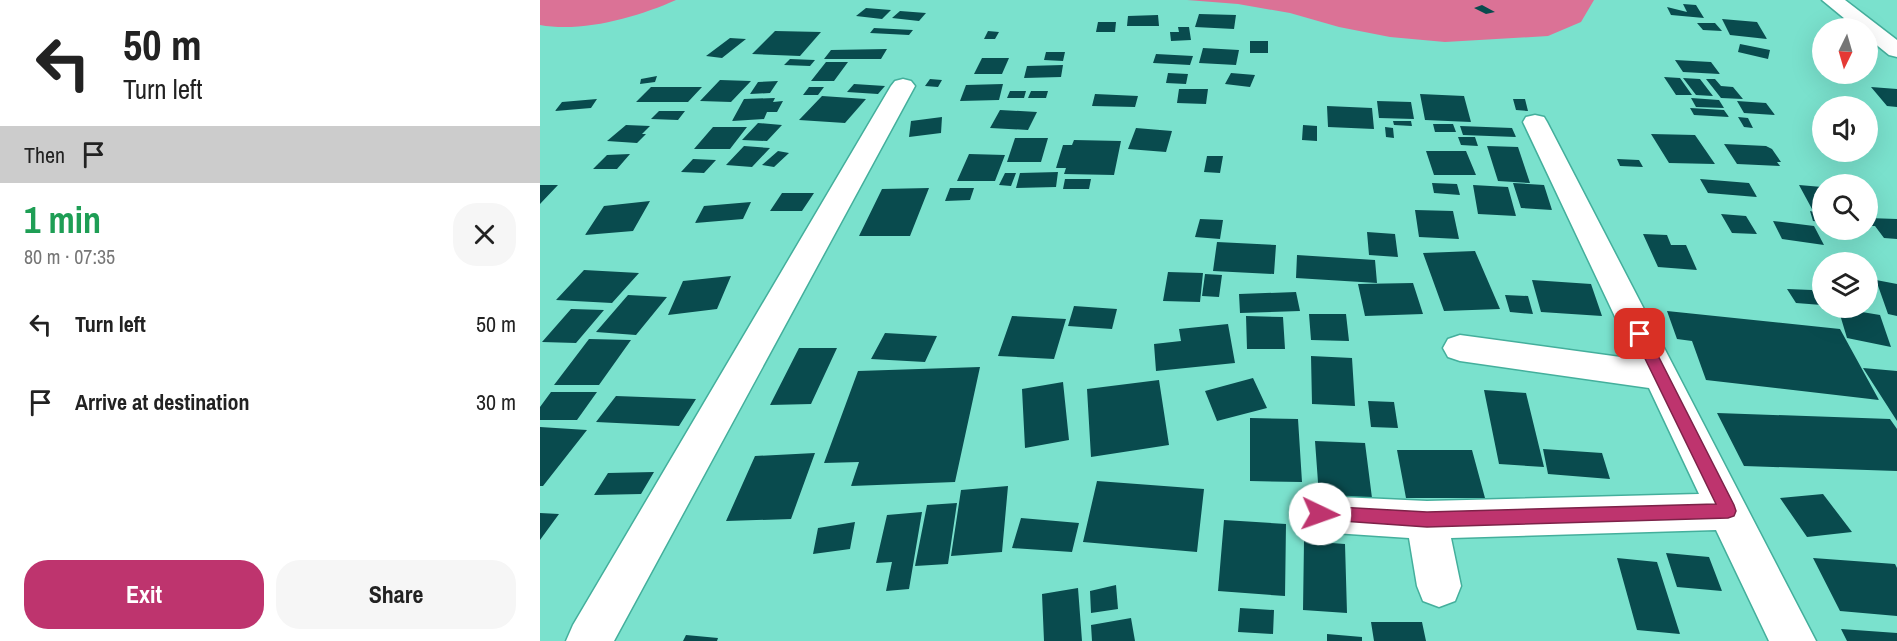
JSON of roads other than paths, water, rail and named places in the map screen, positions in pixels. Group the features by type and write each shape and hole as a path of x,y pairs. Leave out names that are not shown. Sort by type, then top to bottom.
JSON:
{"street":[{"path":"1832,0 1897,50"},
{"path":"589,641 903,86"},
{"path":"1535,122 1793,641"},
{"path":"1460,348 1660,376"},
{"path":"1320,514 1427,520 1728,511"},
{"path":"1427,520 1439,586"}]}
